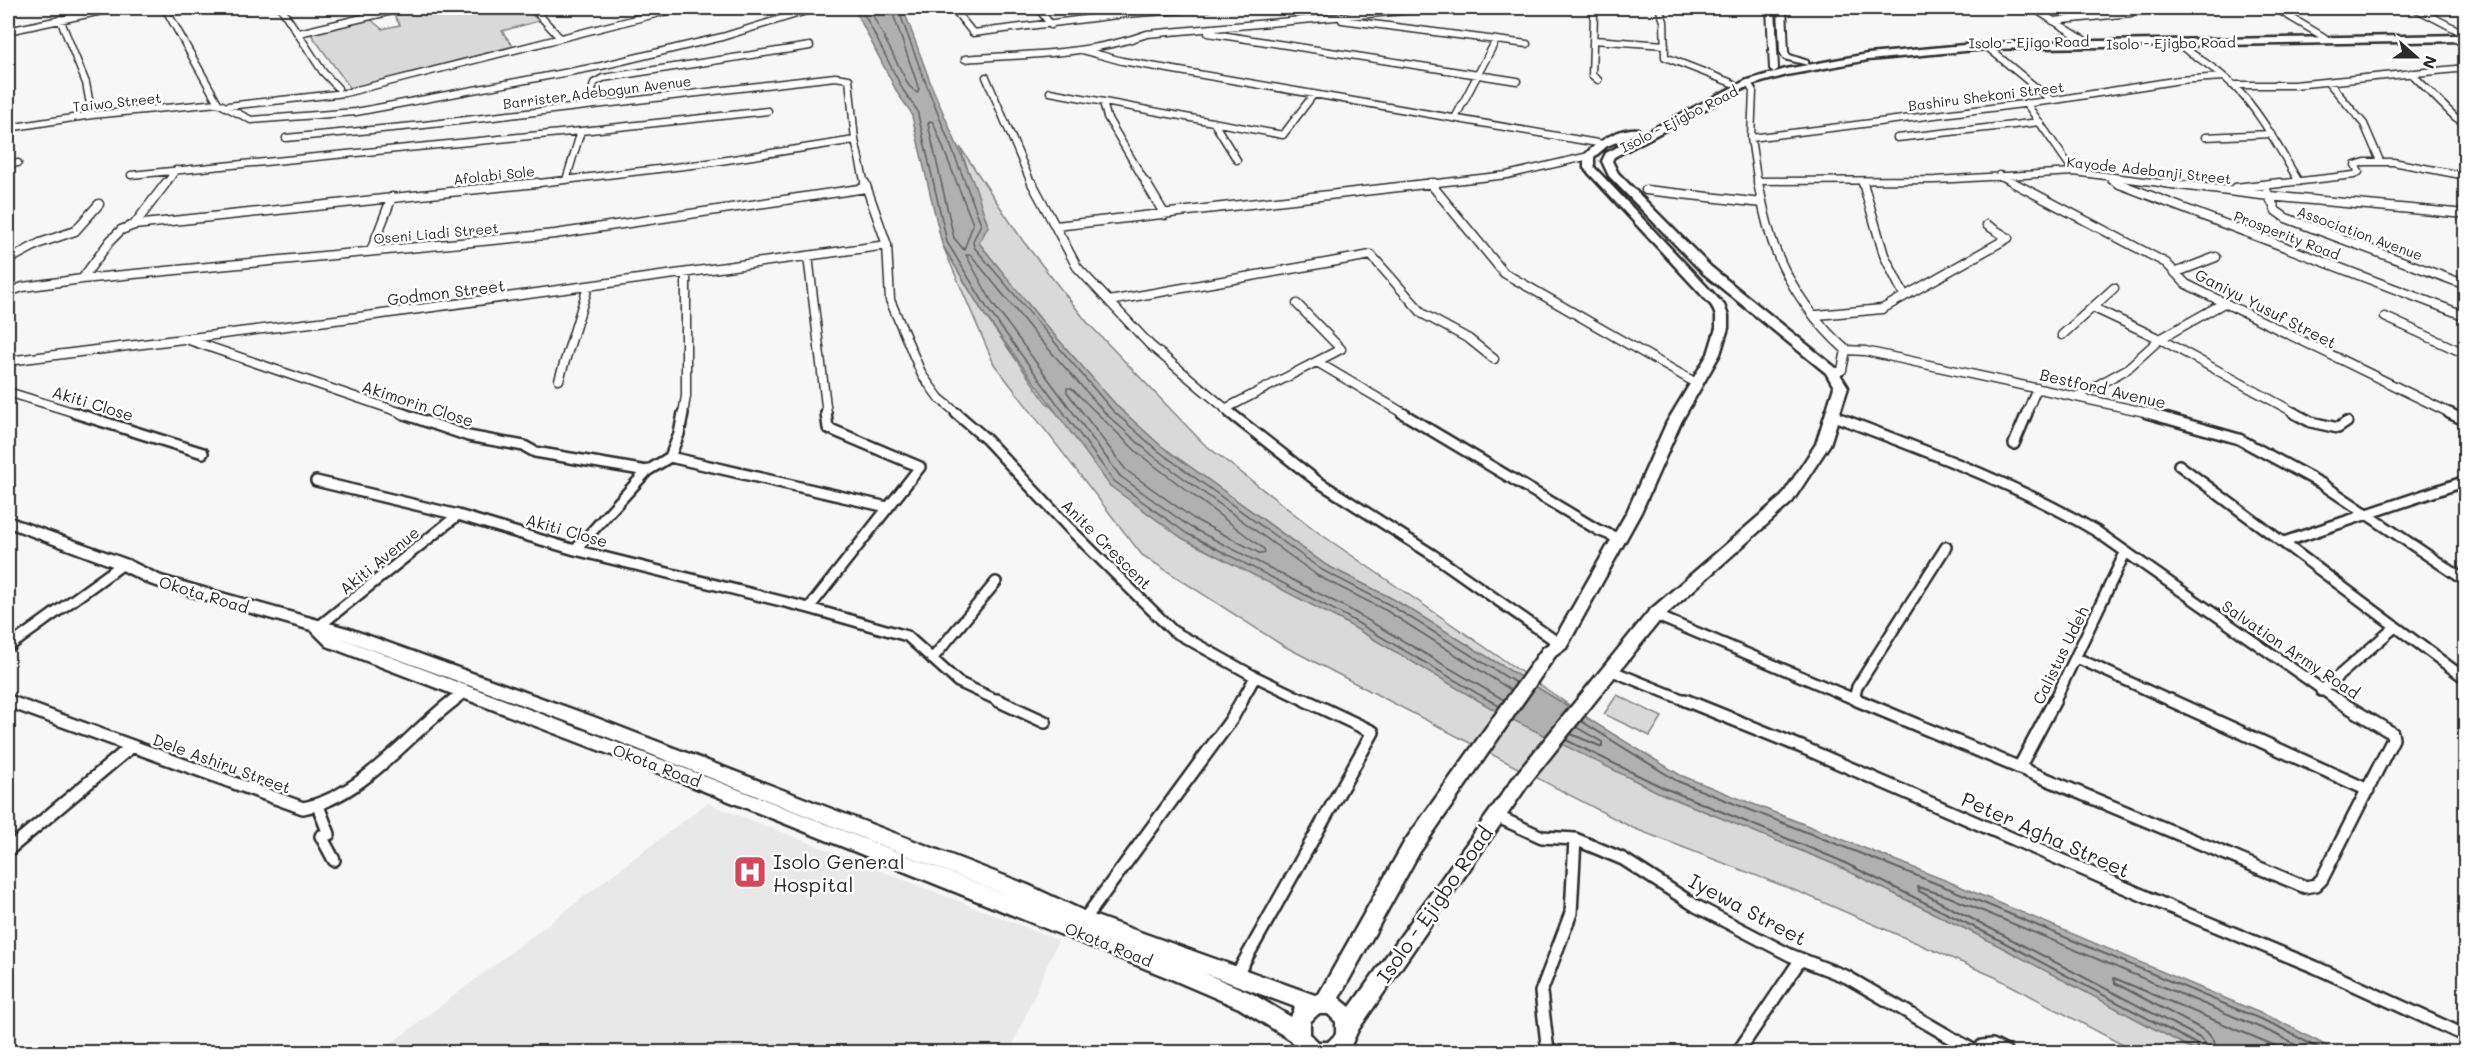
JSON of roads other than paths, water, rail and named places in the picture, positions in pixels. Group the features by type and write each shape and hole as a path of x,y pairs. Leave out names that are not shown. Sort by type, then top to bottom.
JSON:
{"main road":[{"path":"1771,8 1774,69"},
{"path":"1782,8 1784,52 1787,57 1805,63"},
{"name":"Isolo - Ejigo Road","path":"1774,69 1873,51 1942,44 2465,35"},
{"name":"Isolo - Ejigbo Road","path":"1834,374 1735,293 1643,208 1613,174 1607,161 1617,150 1749,83 1791,71 1868,57 1986,46 2454,38 2465,35"},
{"name":"Isolo - Ejigbo Road","path":"1589,156 1603,144 1732,83 1774,69"},
{"path":"318,627 344,633 588,722 1021,891 1084,920 1236,978 1319,1004 1338,1009 1348,1027 1344,1041 1331,1052 1316,1051 1304,1044 1299,1019 1319,1004 1412,847 1554,648 1634,512 1674,422 1714,354 1722,328 1722,316 1711,296 1593,173 1589,168 1589,156"},
{"path":"1711,296 1735,293"},
{"path":"1606,675 1655,615 1787,499 1812,465 1834,416 1841,387 1834,374"},
{"name":"Okota Road","path":"8,522 123,564 156,580 318,627 333,642 466,691 1166,967 1246,1001 1304,1044"},
{"name":"Isolo - Ejigbo Road","path":"1348,1027 1521,780 1606,675"}],"street":[{"path":"8,31 116,8"},
{"path":"165,8 218,103"},
{"path":"281,8 323,72 338,88"},
{"path":"299,33 405,8"},
{"path":"534,9 544,8"},
{"path":"228,106 345,93 679,8"},
{"path":"228,106 244,120 356,112 621,62 722,37 816,8"},
{"path":"953,8 973,33 1050,25 1123,10 1207,8"},
{"path":"1038,8 1050,25"},
{"path":"1322,8 1323,17"},
{"path":"965,59 1082,50 1120,44 1147,34 1436,8"},
{"path":"1659,8 1664,21 1665,57 1732,83"},
{"path":"2032,8 2084,40"},
{"path":"2275,8 2324,36"},
{"path":"2415,8 2465,35"},
{"path":"534,9 560,38"},
{"path":"1372,13 1376,23"},
{"path":"2053,21 2131,13"},
{"path":"1594,15 1592,75 1598,80"},
{"path":"1338,16 1341,20 1527,44"},
{"path":"60,20 87,83 92,115"},
{"path":"1195,31 1517,81"},
{"path":"2454,38 2466,45"},
{"path":"1455,118 1496,40"},
{"path":"1593,40 1665,45"},
{"path":"2176,43 2223,76 2232,85 2271,134 2299,182"},
{"path":"589,104 594,83 603,78 810,46"},
{"path":"1986,46 2051,100"},
{"path":"1082,50 1115,60 1603,144"},
{"path":"2232,85 2329,83 2466,68"},
{"path":"2455,69 2466,75"},
{"path":"2411,73 2455,117 2466,124"},
{"name":"Bashiru Shekoni Street","path":"1751,138 2223,76"},
{"name":"Barrister Adebogun Avenue","path":"285,138 424,125 589,104 845,77 851,82 855,140"},
{"path":"986,77 1040,202 1056,225 1077,267 1150,345 1225,410 1317,481 1433,555 1554,648"},
{"path":"1749,83 1754,91 1751,138 1762,202 1782,266 1792,286 1833,339 1846,350 1842,370 1834,374"},
{"path":"2329,83 2364,124 2380,161"},
{"path":"1050,92 1283,135 1314,94"},
{"path":"1103,102 1107,117 1165,215"},
{"name":"Taiwo Street","path":"8,128 92,115 218,103 228,106"},
{"path":"2025,103 2074,172"},
{"path":"131,175 768,111"},
{"path":"1897,138 2040,122"},
{"path":"1214,123 1237,160"},
{"path":"566,180 581,131"},
{"path":"2205,137 2271,134"},
{"name":"Afolabi Sole","path":"134,225 566,180 701,164 855,140"},
{"name":"Anite Crescent","path":"855,140 866,188 888,245 890,300 922,375 939,398 986,439 1069,528 1173,632 1252,675 1372,732 1236,978"},
{"path":"1056,225 1165,215 1507,176 1589,156"},
{"path":"2218,189 2354,175 2359,172 2355,165 2380,161 2466,176"},
{"path":"8,164 18,163"},
{"path":"82,279 110,241 121,230 134,225 176,170"},
{"name":"Kayode Adebanji Street","path":"1757,181 1862,181 2074,172 2269,196 2466,214"},
{"name":"Ganiyu Yusuf Street","path":"1999,175 2166,263 2186,284 2466,421"},
{"name":"Prosperity Road","path":"2101,176 2138,193 2466,316"},
{"path":"1862,181 1884,255 1904,295"},
{"path":"1430,183 1504,273 1696,383"},
{"name":"Association Avenue","path":"2262,185 2276,211 2286,218 2466,285"},
{"name":"Oseni Liadi Street","path":"8,292 23,287 82,279 555,234 866,188"},
{"path":"1646,190 1762,202"},
{"path":"371,251 392,197"},
{"path":"8,260 40,243 75,231 99,204"},
{"path":"1816,315 1872,312 2008,238 1987,225"},
{"name":"Godmon Street","path":"8,361 588,287 888,245"},
{"path":"1109,301 1371,255 1423,314 1469,339 1494,359"},
{"path":"808,256 810,290 820,349 828,428 920,467 809,608"},
{"path":"2176,272 2216,256"},
{"path":"575,550 647,471 670,458 680,434 686,396 686,273"},
{"path":"559,380 588,287"},
{"path":"2062,335 2114,288"},
{"path":"2076,397 2127,369 2160,339 2224,303"},
{"path":"1225,410 1341,349 1297,304"},
{"path":"2094,308 2160,339 2311,422 2338,428 2347,422"},
{"path":"2385,317 2466,354"},
{"name":"Akimorin Close","path":"186,339 468,436 524,446 535,452 647,471"},
{"name":"Bestford Avenue","path":"1846,350 1865,351 2175,419 2239,439 2322,484 2466,581"},
{"path":"1317,362 1598,530 1618,538"},
{"path":"2014,444 2037,388"},
{"name":"Akiti Close","path":"8,392 203,453"},
{"name":"Salvation Army Road","path":"1655,615 2305,887 2316,885 2322,879 2393,739 2392,733 2321,691 2060,508 2020,489 1834,416"},
{"path":"670,458 887,507"},
{"path":"2179,465 2466,679"},
{"name":"Akiti Close","path":"316,481 458,515 575,550 809,608 907,636 958,682 1045,722"},
{"path":"2284,542 2364,513 2465,482"},
{"name":"Akiti Avenue","path":"318,627 458,515"},
{"path":"1854,699 1857,687 1946,547"},
{"name":"Calistus Udeh","path":"2019,768 2077,658 2125,553"},
{"path":"8,647 123,564"},
{"path":"932,659 996,582"},
{"path":"2321,691 2395,627"},
{"path":"2077,658 2368,790"},
{"path":"1084,920 1231,720 1254,683 1252,675"},
{"name":"Peter Agha Street","path":"1606,675 1804,748 2158,902 2315,967 2466,1036"},
{"path":"334,860 321,836 329,834 318,806 356,785 418,728 466,691"},
{"name":"Dele Ashiru Street","path":"8,701 303,808 318,806"},
{"path":"8,850 132,746"},
{"name":"Iyewa Street","path":"1496,816 1542,837 1575,839 1623,859 1696,906 1801,959 1847,977 1976,1053"},
{"path":"1548,1053 1541,992 1571,913 1575,839"},
{"path":"1738,1053 1801,959"},
{"path":"1976,1053 1982,1046 1992,1045 2006,1053"}],"water":[{"path":"854,8 903,8 932,87 976,189 988,226 979,243 1041,320 1118,407 1160,445 1326,565 1393,599 1680,775 1952,883 2279,1021 2338,1052 2198,1052 1988,940 1836,865 1660,793 1503,715 1341,620 1182,538 1110,486 982,311 942,244 911,112 898,94"}],"place":[{"name":"Isolo General Hospital","path":"750,872"}]}
